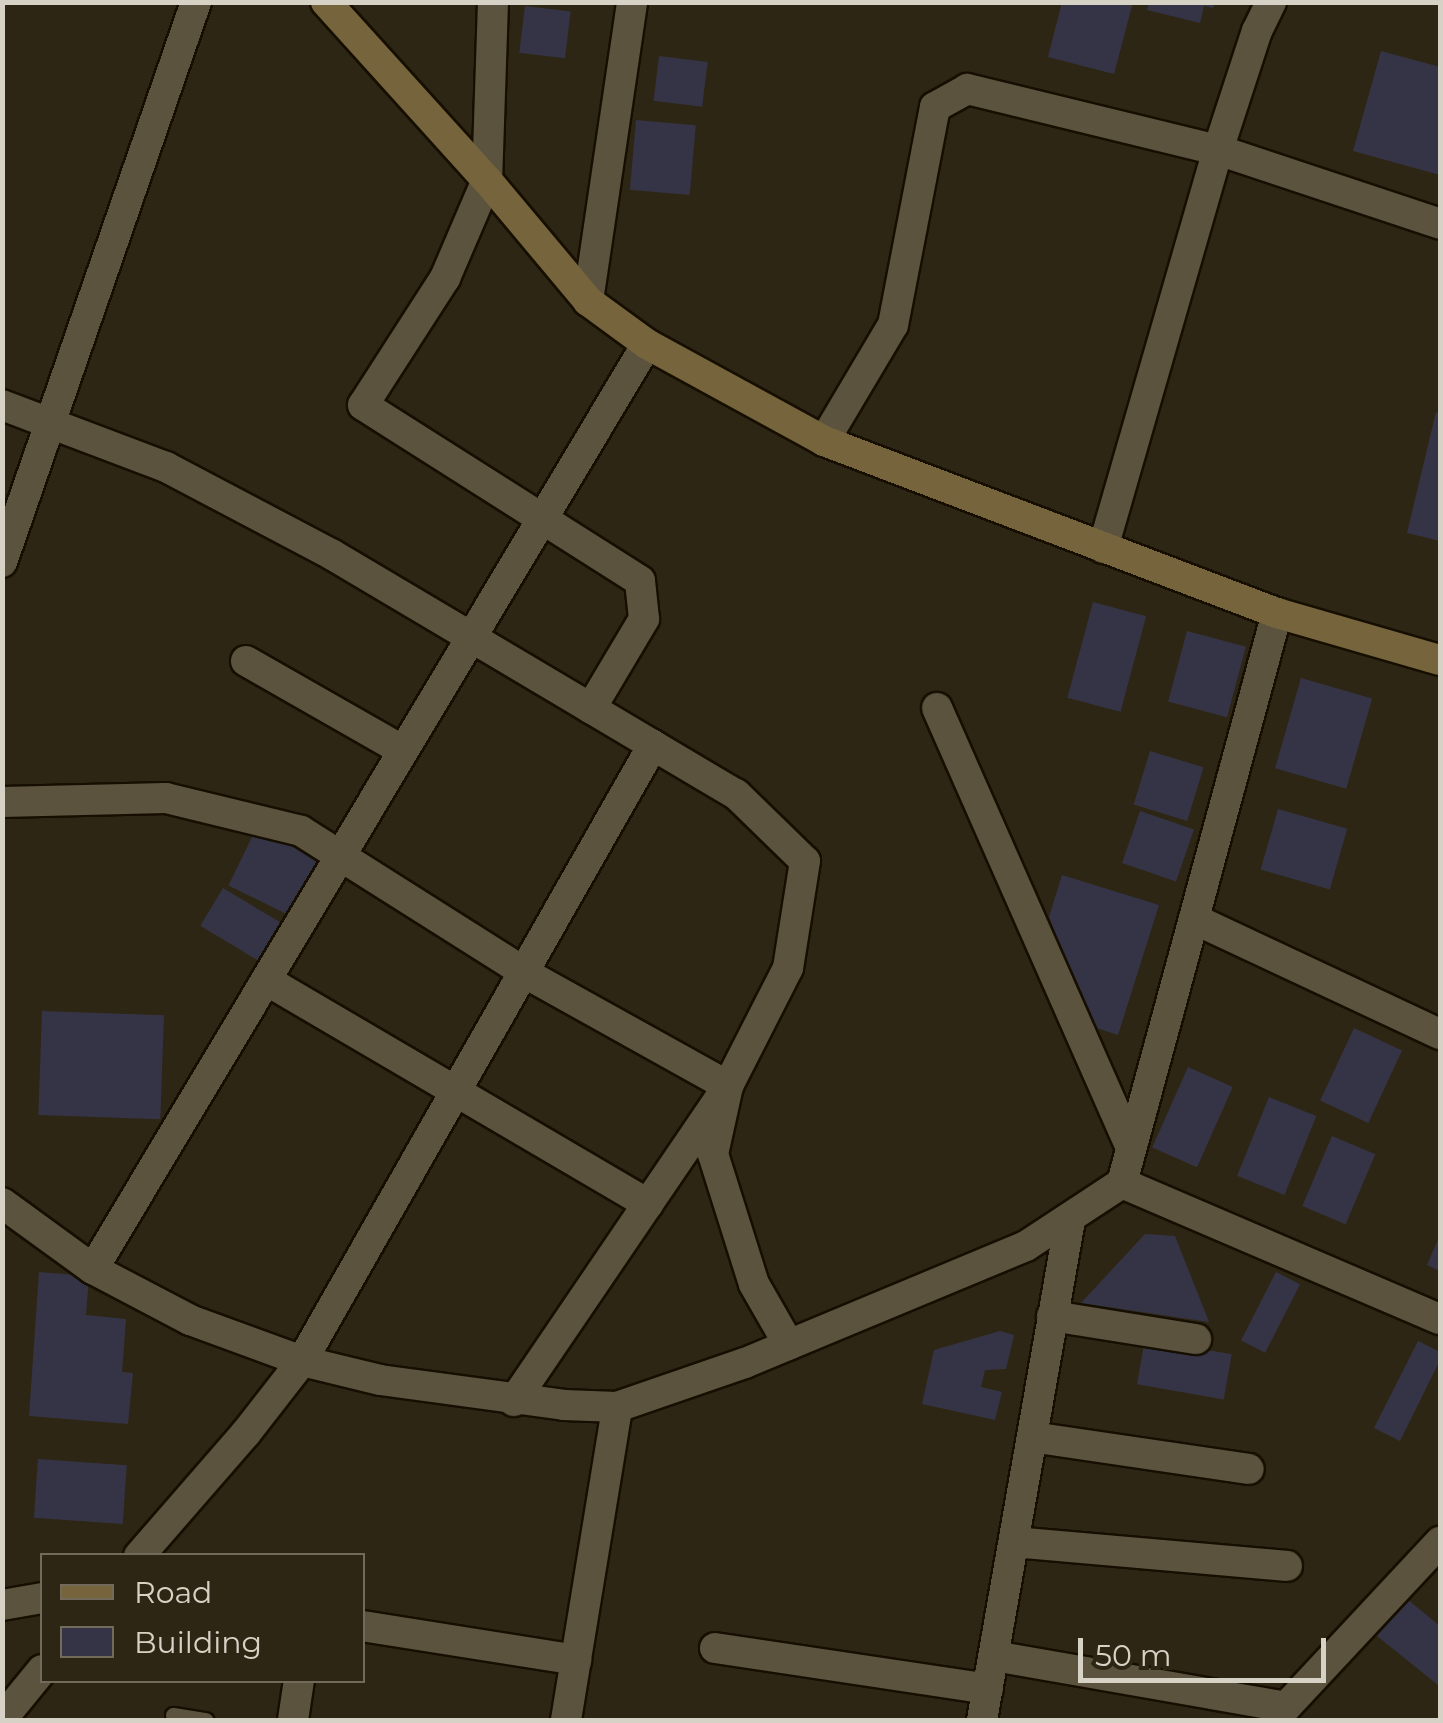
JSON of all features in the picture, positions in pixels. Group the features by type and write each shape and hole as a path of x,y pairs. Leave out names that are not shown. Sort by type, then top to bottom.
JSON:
{"main road":[{"path":"326,2 487,180 588,301 647,344 824,441 1278,613 1440,660"}],"street":[{"path":"2,562 196,2"},
{"path":"493,2 487,180 445,278 363,405 640,581 644,619 591,708"},
{"path":"588,301 632,2"},
{"path":"1103,548 1218,150 1257,31 1271,2"},
{"path":"824,441 894,325 935,107 967,89 1218,150 1440,224"},
{"path":"93,1269 647,344"},
{"path":"2,405 166,466 331,554 736,794 805,860 788,968 728,1086 514,1401"},
{"path":"2,1204 93,1269 190,1320 302,1361 380,1380 514,1401 616,1406 789,1345 1026,1246 1122,1183 1278,613"},
{"path":"246,661 402,750"},
{"path":"937,708 1131,1147"},
{"path":"142,1553 246,1434 302,1361 652,744"},
{"path":"2,802 166,798 302,832 523,972 728,1086"},
{"path":"1194,919 1440,1034"},
{"path":"266,980 648,1204"},
{"path":"728,1086 713,1154 754,1284 789,1345"},
{"path":"1122,1183 1440,1320"},
{"path":"982,1720 1070,1220"},
{"path":"1052,1316 1196,1339"},
{"path":"566,1720 616,1406"},
{"path":"1032,1437 1249,1469"},
{"path":"1014,1542 1288,1566"},
{"path":"994,1656 1286,1706 1440,1542"},
{"path":"2,1606 40,1598"},
{"path":"365,1626 576,1660"},
{"path":"714,1648 988,1690"},
{"path":"2,1718 40,1672"},
{"path":"293,1720 299,1683"}],"lane":[{"path":"173,1715 206,1720"}],"building":[{"path":"1062,2 1133,2 1114,74 1048,57"},
{"path":"1149,2 1215,2 1213,8 1204,6 1200,23 1147,10"},
{"path":"525,6 571,12 565,58 519,53"},
{"path":"1381,51 1440,67 1440,175 1353,151"},
{"path":"659,56 708,62 702,107 654,101"},
{"path":"636,120 696,125 690,195 630,190"},
{"path":"1436,412 1440,413 1440,541 1407,533"},
{"path":"1093,602 1146,616 1121,712 1067,698"},
{"path":"1187,631 1246,647 1227,717 1168,702"},
{"path":"1301,678 1372,698 1346,789 1275,768"},
{"path":"1150,751 1204,767 1187,821 1134,805"},
{"path":"1278,809 1347,829 1330,889 1261,870"},
{"path":"1140,811 1194,830 1176,882 1122,863"},
{"path":"256,829 323,862 296,919 228,886"},
{"path":"1062,875 1159,905 1118,1035 1090,1026 1049,917"},
{"path":"223,888 284,925 261,962 200,926"},
{"path":"42,1011 164,1015 160,1119 38,1115"},
{"path":"1354,1028 1402,1050 1368,1123 1320,1101"},
{"path":"1188,1067 1233,1087 1197,1167 1152,1147"},
{"path":"1269,1097 1316,1116 1284,1195 1237,1176"},
{"path":"1332,1136 1375,1154 1346,1224 1302,1206"},
{"path":"1145,1234 1175,1236 1209,1322 1081,1303"},
{"path":"1440,1235 1440,1271 1427,1265"},
{"path":"39,1272 89,1276 86,1315 126,1319 122,1372 133,1373 128,1424 29,1416"},
{"path":"1276,1272 1300,1284 1265,1353 1241,1341"},
{"path":"1000,1331 1014,1335 1006,1369 985,1370 981,1387 1002,1392 995,1420 922,1404 934,1350"},
{"path":"1145,1339 1232,1354 1224,1400 1137,1384"},
{"path":"1418,1341 1440,1352 1440,1360 1400,1441 1374,1428"},
{"path":"38,1459 127,1465 123,1524 34,1518"},
{"path":"1407,1599 1440,1626 1438,1685 1377,1636"}]}
